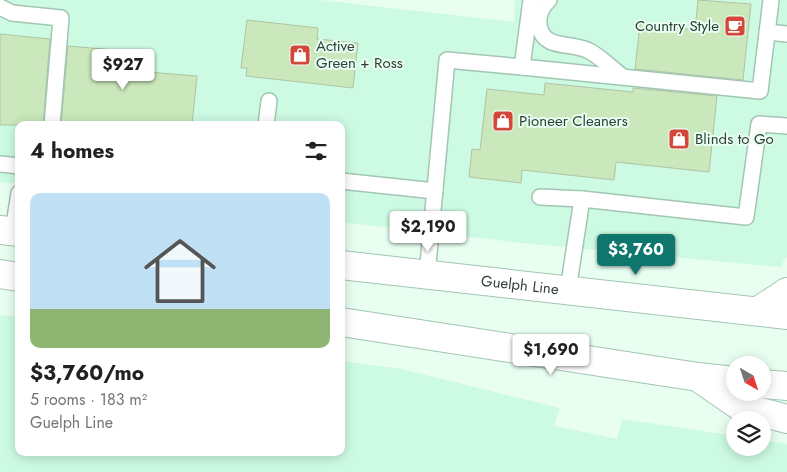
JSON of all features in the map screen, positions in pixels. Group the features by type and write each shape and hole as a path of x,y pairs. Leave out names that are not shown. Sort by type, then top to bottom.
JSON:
{"main road":[{"name":"Guelph Line","path":"345,265 787,315"},
{"path":"0,274 15,276"},
{"path":"758,312 787,292"},
{"path":"345,323 726,380"},
{"path":"698,377 741,407 787,419"},
{"path":"771,385 787,386"}],"lane":[{"path":"522,67 531,0"},
{"path":"549,0 541,8 539,20 540,33 551,43 586,50 623,77"},
{"path":"427,275 447,60 760,91 771,0"},
{"path":"0,7 12,13 61,18 52,121"},
{"path":"767,32 787,34"},
{"path":"266,121 269,101"},
{"path":"540,197 582,199 746,217 759,124 787,126"},
{"path":"0,164 15,166"},
{"path":"345,181 435,191"},
{"path":"568,290 582,199"},
{"path":"10,231 15,210"}],"shaded area":[{"path":"0,0 320,0 514,22 515,0 787,0 787,256 780,267 522,243 345,222 345,121 15,121 15,184 0,182"},
{"path":"0,315 15,317 15,456 345,456 345,362 401,369 560,408 554,426 617,439 622,419 726,435 726,456 771,456 771,441 787,444 787,472 0,472"}],"building":[{"path":"698,0 751,4 743,80 635,69 640,24 695,30"},
{"name":"Active Green + Ross","path":"247,20 318,28 317,39 358,43 353,88 246,76 247,68 241,68"},
{"path":"0,34 50,39 43,121 15,121 15,125 0,125"},
{"path":"68,46 138,52 136,71 197,76 192,121 61,121"},
{"path":"545,83 633,92 633,88 717,96 709,172 616,162 614,180 522,170 521,183 469,177 472,149 480,150 487,89 544,95"}],"place":[{"name":"Country Style","path":"735,26"},
{"name":"Active Green + Ross","path":"300,55"},
{"name":"Pioneer Cleaners","path":"503,121"},
{"name":"Blinds to Go","path":"679,139"}]}
